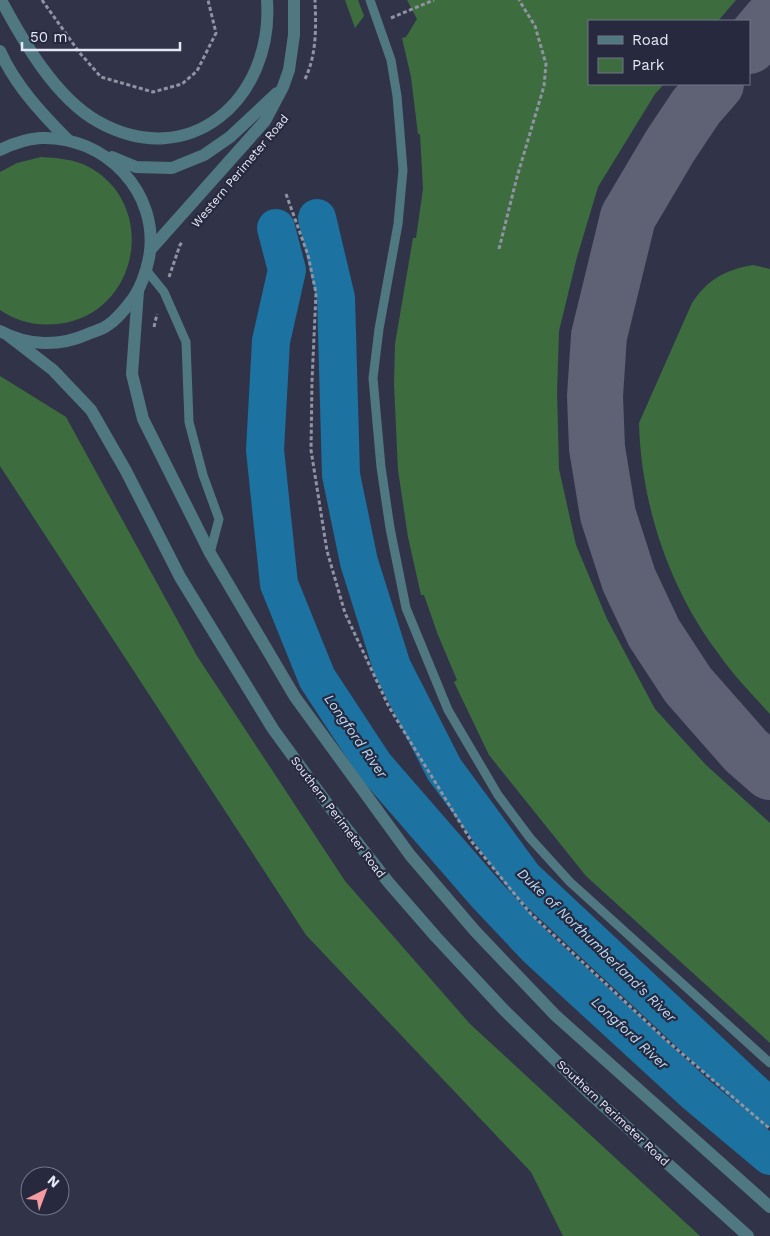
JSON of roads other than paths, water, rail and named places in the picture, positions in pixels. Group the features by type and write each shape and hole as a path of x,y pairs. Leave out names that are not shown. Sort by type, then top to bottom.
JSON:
{"street":[{"path":"1,0 25,43 44,71 80,108 95,120 116,131 153,138 172,138 194,133 213,122 229,109 254,76 262,57 266,38 267,0"},
{"name":"Western Perimeter Road","path":"151,249 265,121 283,87 289,70 294,35 294,0"},
{"path":"0,51 12,74 43,115 68,140"},
{"name":"Western Perimeter Road","path":"96,150 136,167 172,168 204,155 230,138 283,87"},
{"path":"0,150 27,140 40,138 68,140 96,150 115,163 130,180 143,202 151,234 151,249 147,271 138,290 125,310 106,326 73,341 42,344 26,342 5,334"},
{"path":"138,290 132,374 143,420 210,553 294,697 416,863 475,931 555,1015 770,1207"},
{"name":"Southern Perimeter Road","path":"5,334 53,370 91,410 126,472 180,577 273,729 328,806 389,883 504,1010 588,1092 748,1236"}],"lane":[{"path":"370,0 391,60 398,96 403,170 398,224 379,329 373,378 382,476 406,608 448,710 498,795 530,838 570,882 770,1063"},
{"path":"147,271 164,292 186,342 190,422 203,475 219,519 210,553"}],"waterway":[{"name":"Duke of Northumberland's River","path":"317,218 336,298 341,475 359,562 392,667 444,769 524,878 770,1108"},
{"name":"Longford River","path":"276,228 287,270 271,341 265,450 279,584 317,678 374,765 487,895 536,947 696,1094 770,1156"}]}
